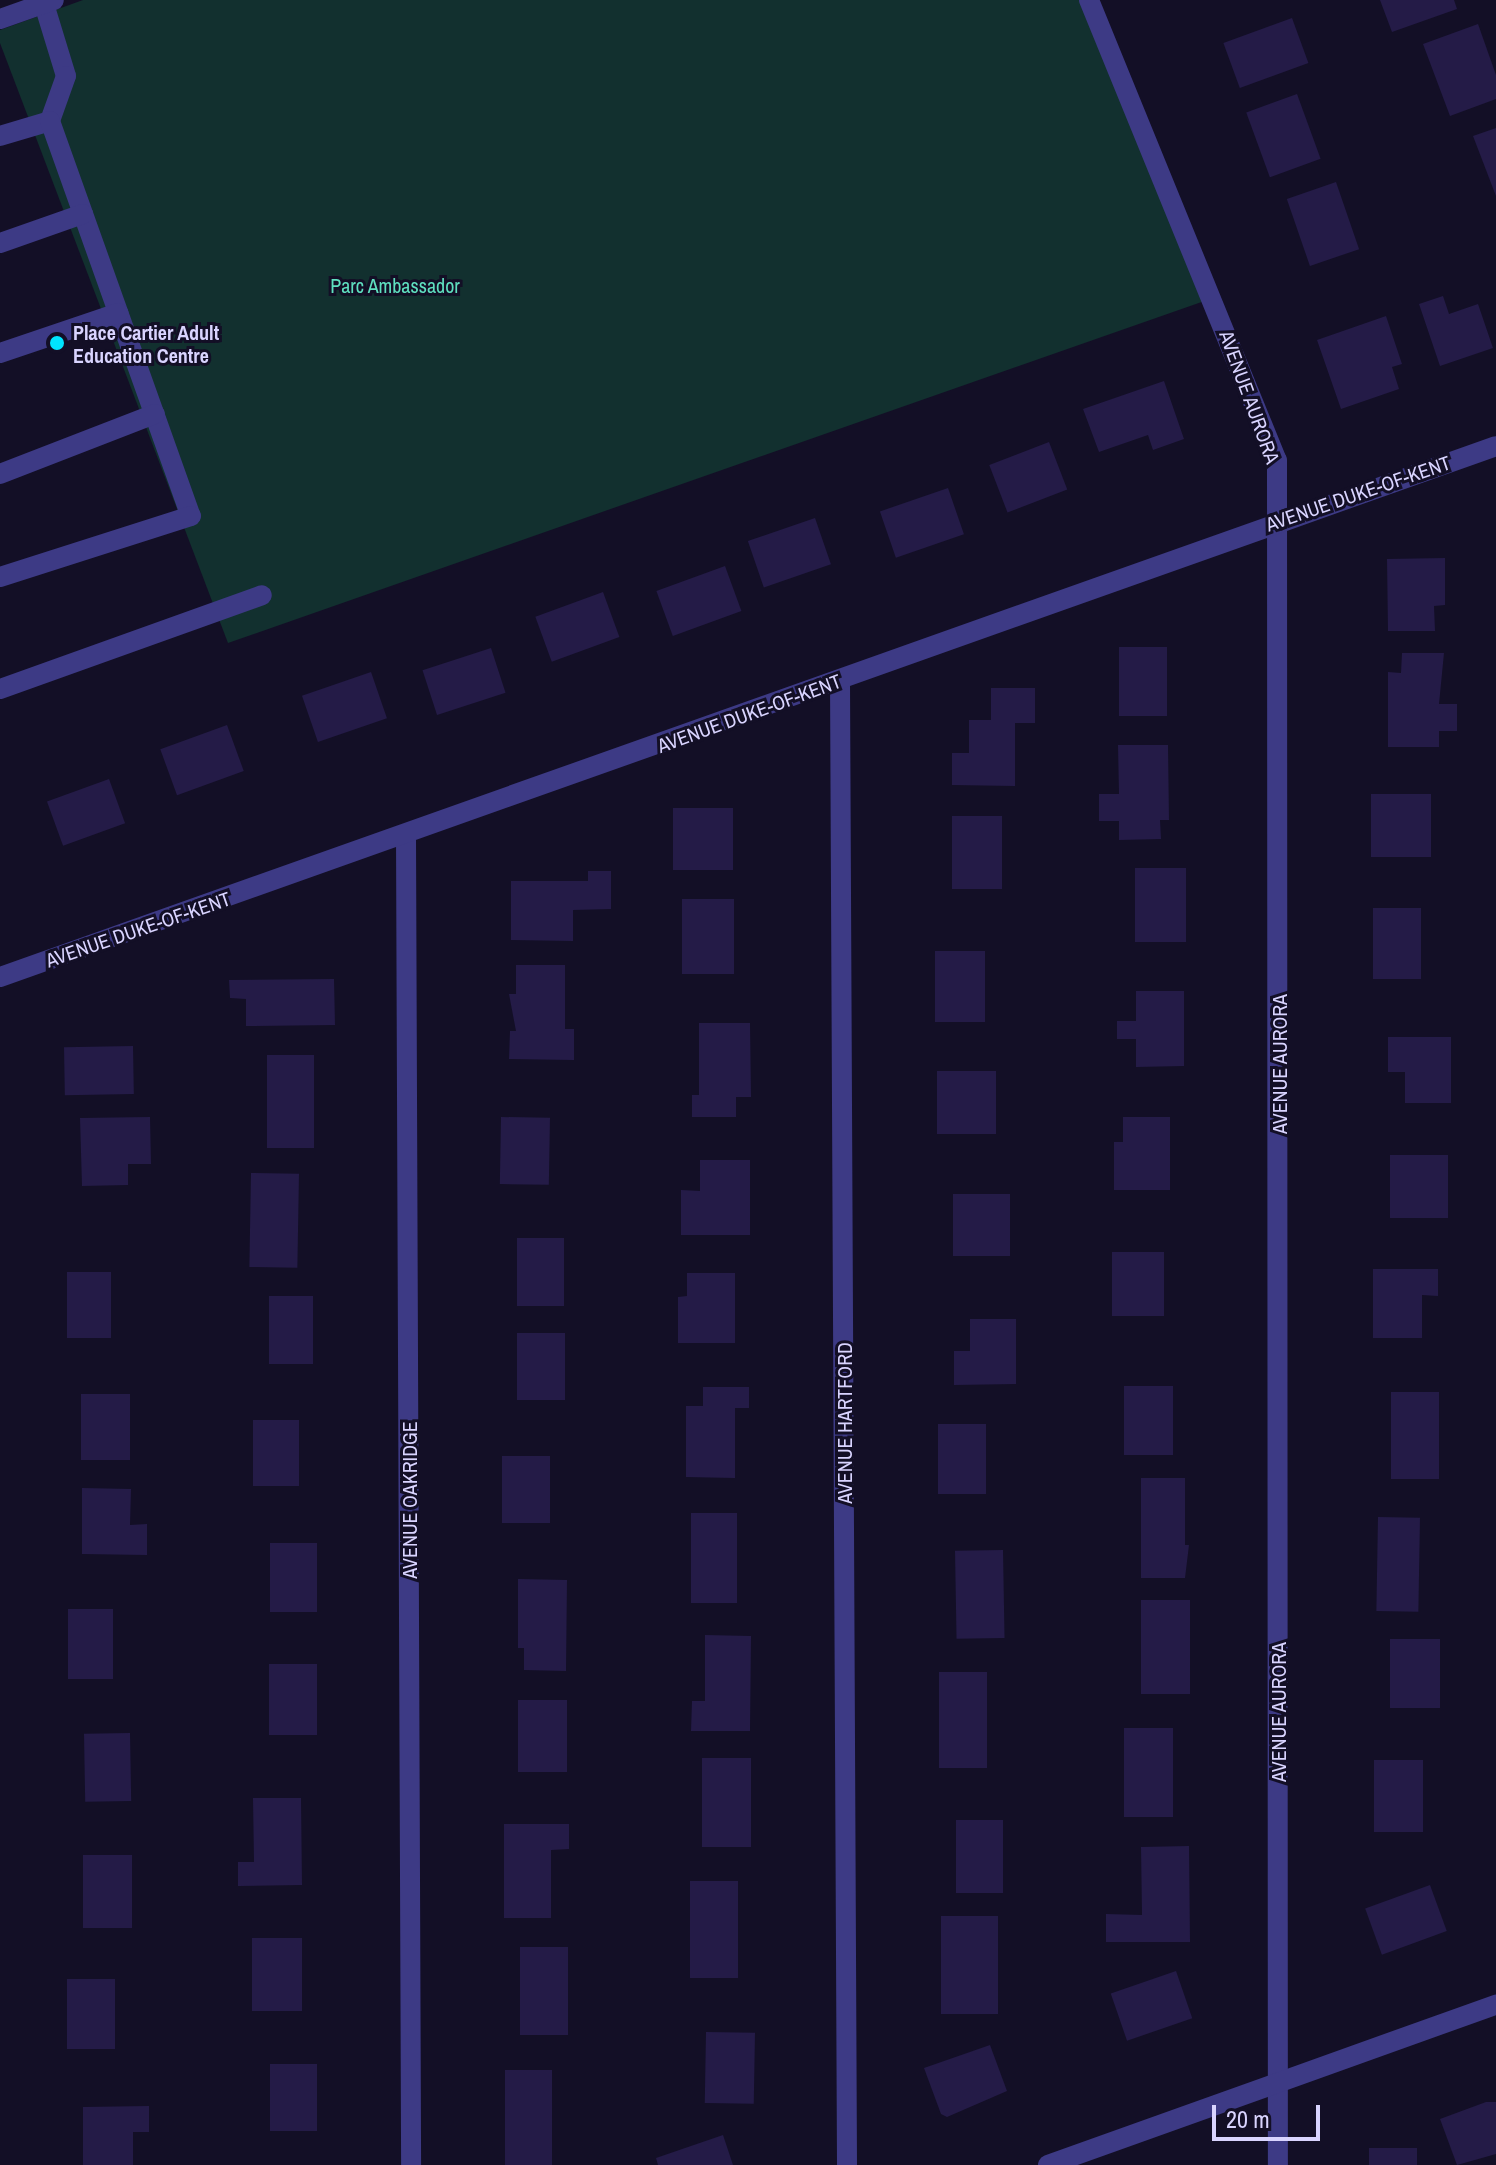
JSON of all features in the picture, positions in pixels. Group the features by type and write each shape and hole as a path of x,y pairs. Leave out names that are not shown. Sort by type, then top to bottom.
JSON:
{"street":[{"name":"AVENUE AURORA","path":"1089,0 1277,460 1278,2165"},
{"path":"0,19 49,2 66,76 50,121 191,516 0,577"},
{"path":"0,136 50,121"},
{"path":"0,243 83,214"},
{"path":"0,353 118,313"},
{"path":"0,474 155,414"},
{"name":"AVENUE DUKE-OF-KENT","path":"0,977 840,680 1279,520 1496,446"},
{"path":"0,689 262,595"},
{"name":"AVENUE HARTFORD","path":"840,680 847,2165"},
{"name":"AVENUE OAKRIDGE","path":"406,835 411,2165"},
{"path":"1048,2165 1496,2005"}],"green space":[{"name":"Parc Ambassador","path":"83,0 1085,0 1213,298 228,643 0,43 0,30"}],"building":[{"path":"1380,0 1454,0 1457,9 1392,32"},
{"path":"1292,18 1308,63 1240,88 1223,43"},
{"path":"1478,24 1496,75 1496,99 1450,116 1423,44"},
{"path":"1297,94 1321,159 1270,177 1246,112"},
{"path":"1496,128 1496,196 1473,136"},
{"path":"1336,182 1359,249 1310,266 1287,199"},
{"path":"1443,296 1449,314 1478,304 1493,348 1440,366 1419,304"},
{"path":"1386,316 1402,364 1392,367 1399,389 1341,409 1317,340"},
{"path":"1164,381 1184,439 1153,450 1148,435 1099,452 1083,409"},
{"path":"1049,442 1067,490 1008,513 989,465"},
{"path":"948,488 964,534 896,558 880,511"},
{"path":"815,518 831,564 764,587 748,541"},
{"path":"1445,558 1445,605 1434,606 1435,631 1388,631 1387,559"},
{"path":"725,566 741,611 673,636 656,591"},
{"path":"603,592 619,637 552,662 535,617"},
{"path":"1119,647 1167,647 1167,716 1119,716"},
{"path":"491,648 506,693 437,715 423,670"},
{"path":"1402,653 1444,653 1439,704 1457,704 1457,731 1439,731 1439,747 1388,747 1388,672 1401,673"},
{"path":"371,672 387,718 318,742 302,696"},
{"path":"991,688 1035,688 1035,723 1015,723 1015,786 952,785 952,753 969,753 969,720 991,720"},
{"path":"227,725 244,771 177,795 160,749"},
{"path":"1118,745 1168,745 1169,820 1160,820 1161,839 1119,840 1119,821 1099,821 1099,794 1119,794"},
{"path":"109,779 125,823 63,846 47,802"},
{"path":"1371,794 1431,794 1431,857 1371,857"},
{"path":"673,808 733,808 733,870 673,870"},
{"path":"952,816 1002,816 1002,889 952,889"},
{"path":"1135,868 1186,868 1186,942 1135,942"},
{"path":"588,871 611,871 611,909 573,910 573,941 511,940 511,881 588,881"},
{"path":"682,899 734,899 734,974 682,974"},
{"path":"1373,908 1421,908 1421,979 1373,979"},
{"path":"935,951 985,951 985,1022 935,1022"},
{"path":"516,965 565,965 565,1029 574,1029 574,1060 509,1059 510,1031 516,1031 509,994 516,994"},
{"path":"334,979 335,1025 246,1026 246,999 230,998 229,980"},
{"path":"1136,991 1184,991 1184,1066 1136,1067 1136,1039 1117,1039 1117,1021 1136,1021"},
{"path":"699,1023 750,1023 751,1097 736,1097 736,1117 692,1117 692,1095 699,1095"},
{"path":"1388,1037 1451,1037 1451,1103 1405,1103 1405,1072 1388,1072"},
{"path":"133,1046 134,1094 65,1095 64,1047"},
{"path":"267,1055 314,1055 314,1148 267,1148"},
{"path":"937,1071 996,1071 996,1134 937,1134"},
{"path":"150,1117 151,1164 128,1164 128,1185 82,1186 80,1118"},
{"path":"501,1117 550,1118 549,1185 500,1184"},
{"path":"1123,1117 1170,1117 1170,1190 1114,1190 1114,1142 1123,1142"},
{"path":"1390,1155 1448,1155 1448,1218 1390,1218"},
{"path":"700,1160 750,1160 750,1235 681,1235 681,1190 700,1191"},
{"path":"251,1173 299,1174 297,1268 249,1267"},
{"path":"953,1194 1010,1194 1010,1256 953,1256"},
{"path":"517,1238 564,1238 564,1306 517,1306"},
{"path":"1112,1252 1164,1252 1164,1316 1112,1316"},
{"path":"1373,1269 1438,1269 1438,1296 1422,1295 1422,1338 1373,1338"},
{"path":"67,1272 111,1272 111,1338 67,1338"},
{"path":"687,1273 735,1273 735,1343 678,1343 678,1297 687,1296"},
{"path":"269,1296 313,1296 313,1364 269,1364"},
{"path":"970,1319 1016,1319 1016,1384 954,1385 954,1351 970,1351"},
{"path":"517,1333 565,1333 565,1400 517,1400"},
{"path":"1124,1386 1173,1386 1173,1455 1124,1455"},
{"path":"703,1387 749,1387 749,1408 735,1408 735,1478 686,1477 686,1406 703,1406"},
{"path":"1391,1392 1439,1392 1439,1479 1391,1479"},
{"path":"81,1394 130,1394 130,1460 81,1460"},
{"path":"253,1420 299,1420 299,1486 253,1486"},
{"path":"938,1424 986,1424 986,1494 938,1494"},
{"path":"502,1456 550,1456 550,1523 502,1523"},
{"path":"1141,1478 1185,1478 1185,1545 1189,1545 1185,1578 1141,1578"},
{"path":"82,1488 131,1489 130,1525 147,1524 147,1555 82,1554"},
{"path":"691,1513 737,1513 737,1603 691,1603"},
{"path":"1378,1517 1420,1518 1418,1612 1376,1611"},
{"path":"270,1543 317,1543 317,1612 270,1612"},
{"path":"1003,1550 1005,1638 957,1639 955,1551"},
{"path":"518,1579 567,1580 566,1671 524,1670 524,1648 518,1648"},
{"path":"1141,1600 1190,1600 1190,1694 1141,1694"},
{"path":"68,1609 113,1609 113,1679 68,1679"},
{"path":"705,1635 751,1636 750,1731 691,1731 692,1701 705,1701"},
{"path":"1390,1639 1440,1639 1440,1708 1390,1708"},
{"path":"269,1664 317,1664 317,1735 269,1735"},
{"path":"939,1672 987,1672 987,1768 939,1768"},
{"path":"518,1700 567,1700 567,1772 518,1772"},
{"path":"1124,1728 1173,1728 1173,1817 1124,1817"},
{"path":"130,1733 131,1801 85,1802 84,1734"},
{"path":"702,1758 751,1758 751,1847 702,1847"},
{"path":"1374,1760 1423,1760 1423,1832 1374,1832"},
{"path":"253,1798 301,1798 302,1885 238,1886 238,1862 254,1862"},
{"path":"956,1820 1003,1820 1003,1893 956,1893"},
{"path":"504,1824 569,1824 569,1849 551,1850 551,1918 504,1918"},
{"path":"1189,1846 1190,1942 1106,1942 1106,1914 1142,1915 1141,1847"},
{"path":"83,1855 132,1855 132,1928 83,1928"},
{"path":"690,1881 738,1881 738,1978 690,1978"},
{"path":"1430,1885 1447,1931 1382,1955 1365,1909"},
{"path":"941,1916 998,1916 998,2014 941,2014"},
{"path":"252,1938 302,1938 302,2011 252,2011"},
{"path":"520,1947 568,1947 568,2035 520,2035"},
{"path":"1176,1971 1192,2018 1127,2041 1111,1993"},
{"path":"67,1979 115,1979 115,2049 67,2049"},
{"path":"706,2032 755,2033 754,2104 705,2103"},
{"path":"990,2045 1007,2091 947,2117 941,2114 924,2068"},
{"path":"270,2064 317,2064 317,2131 270,2131"},
{"path":"505,2070 552,2070 552,2165 505,2165"},
{"path":"1486,2102 1496,2102 1496,2154 1457,2165 1440,2119"},
{"path":"149,2106 149,2132 133,2132 133,2165 83,2165 83,2107"},
{"path":"723,2135 733,2165 658,2165 656,2158"},
{"path":"1369,2148 1417,2148 1417,2165 1369,2165"}],"place":[{"name":"Place Cartier Adult Education Centre","path":"57,343"}]}
